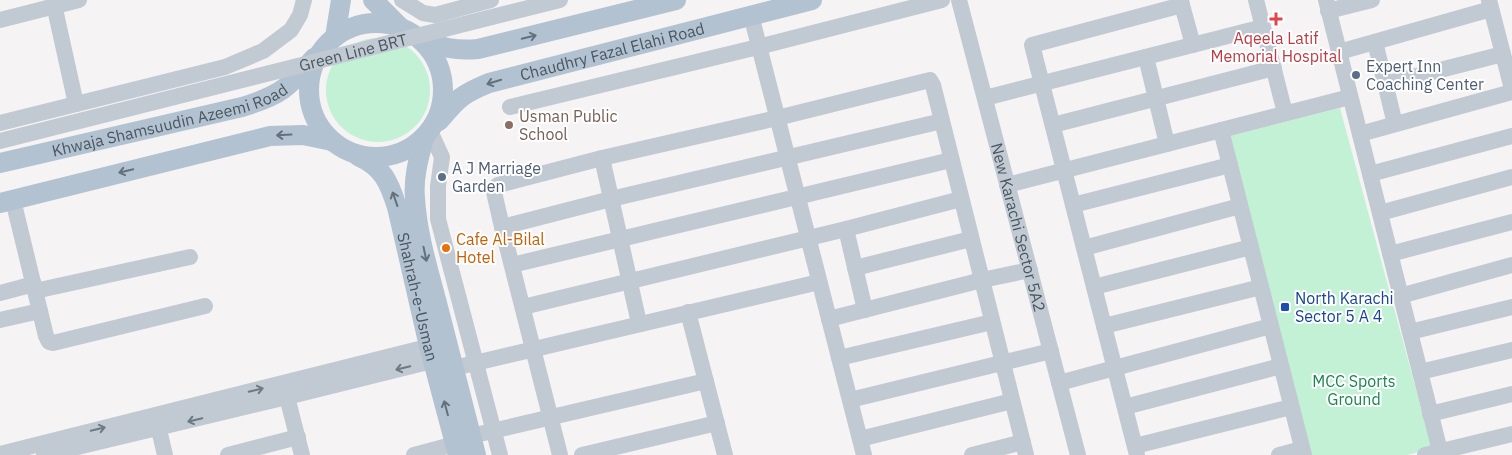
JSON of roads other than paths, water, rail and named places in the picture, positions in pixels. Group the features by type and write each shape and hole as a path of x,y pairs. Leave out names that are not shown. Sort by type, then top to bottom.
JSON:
{"main road":[{"path":"329,43 340,0"},
{"path":"6,201 270,136 303,134 332,141 354,154 372,158 391,156 409,149 427,134 439,115 443,98 442,80 437,62 428,47 386,15 373,0"},
{"path":"332,141 321,128 313,113 310,79 315,63 329,43 350,28 366,24 384,23 408,31 444,48 460,50 478,49 676,0"},
{"name":"Chaudhry Fazal Elahi Road","path":"427,134 451,105 466,93 490,83 812,0"},
{"name":"Khwaja Shamsuudin Azeemi Road","path":"0,163 261,101 278,94 292,83 329,43"},
{"name":"Shahrah-e-Usman","path":"427,134 419,156 414,196 443,354 465,448"},
{"name":"Shahrah-e-Usman","path":"354,154 372,162 392,190 443,354"}],"street":[{"path":"0,20 54,3 80,0"},
{"path":"0,123 225,67 263,51 291,30 300,15 304,0"},
{"path":"402,0 428,15 491,0"},
{"name":"Green Line BRT","path":"0,142 560,0"},
{"path":"510,107 942,0"},
{"name":"New Karachi Sector 5A2","path":"959,0 1078,455"},
{"path":"1256,0 1285,113"},
{"path":"1372,0 1327,5 1430,414 1432,453 1490,447 1512,434"},
{"path":"1193,45 1181,2 1032,45 1136,451 1292,407"},
{"path":"54,3 76,104"},
{"path":"1339,52 1490,5 1503,54 1512,90 1360,134"},
{"path":"751,15 864,455"},
{"path":"985,98 1263,27"},
{"path":"1374,42 1395,124"},
{"path":"1385,84 1503,54"},
{"path":"1146,57 1167,144"},
{"path":"1052,125 1274,68"},
{"path":"560,455 502,227 494,192 495,188 498,185 602,158 777,118 930,80 1025,449 972,455"},
{"path":"1008,184 1350,97"},
{"path":"502,227 611,199 942,121"},
{"path":"1221,130 1303,452 1279,455"},
{"path":"427,134 442,156 438,186 438,220 500,455"},
{"path":"1370,174 1512,136"},
{"path":"602,158 639,323"},
{"path":"512,265 951,160"},
{"path":"1073,205 1230,165"},
{"path":"1380,213 1512,177"},
{"path":"523,307 846,230 961,199"},
{"path":"6,201 49,342 53,344 205,306"},
{"path":"1084,248 1240,206"},
{"path":"1390,254 1512,222"},
{"path":"846,230 865,310"},
{"path":"856,268 971,239"},
{"path":"1094,287 1251,247"},
{"path":"0,293 190,257"},
{"path":"1400,296 1512,265"},
{"path":"829,319 982,280 1030,270"},
{"path":"55,454 153,423 443,354 476,362 819,282"},
{"path":"1104,326 1261,287"},
{"path":"1410,332 1512,307"},
{"path":"0,320 40,311"},
{"path":"688,312 725,455"},
{"path":"839,358 992,322"},
{"path":"1059,383 1271,326"},
{"path":"1420,372 1512,350"},
{"path":"850,400 1051,351"},
{"path":"0,454 287,398 443,354"},
{"path":"1125,407 1281,366"},
{"path":"417,455 465,448 494,430 706,381"},
{"path":"1430,414 1512,394"},
{"path":"287,398 302,455"},
{"path":"860,439 1012,401"},
{"path":"153,423 154,455"},
{"path":"153,423 165,455"},
{"path":"582,455 716,424"},
{"path":"228,455 298,437"}],"place":[{"name":"Aqeela Latif Memorial Hospital","path":"1276,19"},
{"name":"Expert Inn Coaching Center","path":"1356,75"},
{"name":"Usman Public School","path":"509,125"},
{"name":"A J Marriage Garden","path":"442,177"},
{"name":"Cafe Al-Bilal Hotel","path":"446,248"},
{"name":"North Karachi Sector 5 A 4","path":"1285,307"}],"park label":[{"name":"MCC Sports Ground","path":"1354,390"}]}
